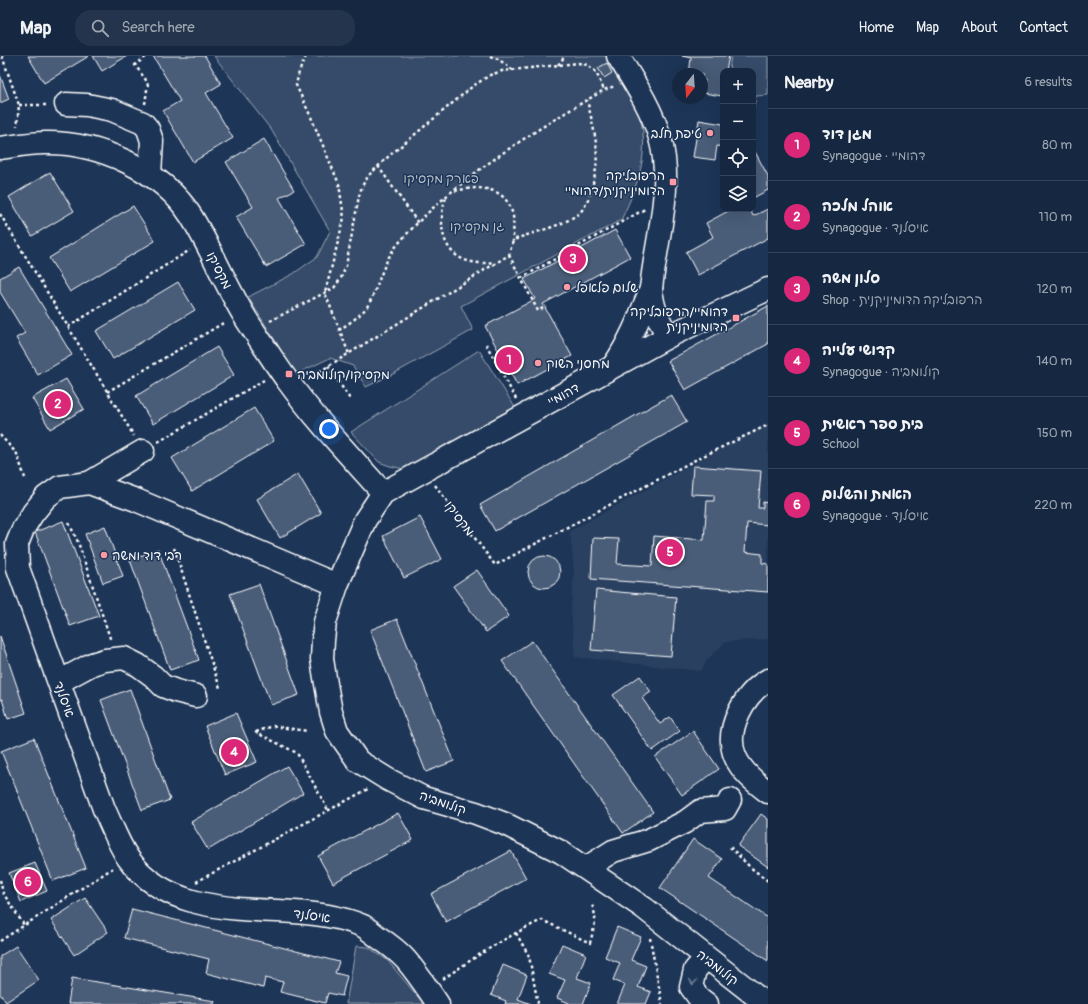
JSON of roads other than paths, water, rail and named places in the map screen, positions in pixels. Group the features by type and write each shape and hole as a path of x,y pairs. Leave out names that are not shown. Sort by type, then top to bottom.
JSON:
{"street":[{"path":"612,367 624,350 634,331 651,289 665,198 664,158 660,138 655,124 632,79 618,56"},
{"path":"66,104 87,105 112,110 143,123 148,129 152,141 150,174"},
{"name":"מקסיקו","path":"8,147 44,143 84,147 129,162 150,174 178,198 205,241 248,321 280,370 293,388 383,493"},
{"path":"651,289 656,315 668,336"},
{"name":"דהומיי","path":"383,493 668,336 768,289"},
{"path":"89,483 143,451"},
{"name":"איסלנד","path":"337,585 136,500 89,483 60,487 46,497 33,513 23,529 9,543 104,809 119,842 129,858 144,875 173,895 212,906 304,912 363,926 405,959 438,1004"},
{"name":"קולומביה","path":"383,493 365,520 337,585 325,622 323,640 323,666 332,712 338,731 358,761 424,798 476,813 505,824 561,852 644,908 766,1004"},
{"path":"59,682 92,664 105,660 124,658 138,665 163,686 196,696"},
{"path":"768,680 755,689 742,706 735,722 732,747 735,756 746,773 768,792"},
{"path":"586,868 613,851 649,840 685,822 700,811 725,809 730,800"},
{"path":"706,958 695,970 691,987 699,998 707,1004"}],"place":[{"name":"טיפת חלב","path":"710,133"},
{"name":"הרפובליקה הדומיניקנית/דהומיי","path":"673,182"},
{"name":"סלון משה","path":"573,259"},
{"name":"שלום פלאפל","path":"567,287"},
{"name":"דהומיי/הרפובליקה הדומיניקנית","path":"736,318"},
{"name":"מגן דוד","path":"509,360"},
{"name":"מחסני השוק","path":"538,363"},
{"name":"מקסיקו/קולומביה","path":"289,374"},
{"name":"אוהל מלכה","path":"58,404"},
{"name":"בית ספר ראשית","path":"670,552"},
{"name":"רבי דוד ומשה","path":"104,555"},
{"name":"קדושי עלייה","path":"234,752"},
{"name":"האמת והשלום","path":"28,882"}],"park label":[{"name":"פארק מקסיקו","path":"441,178"},
{"name":"גן מקסיקו","path":"477,226"}]}
